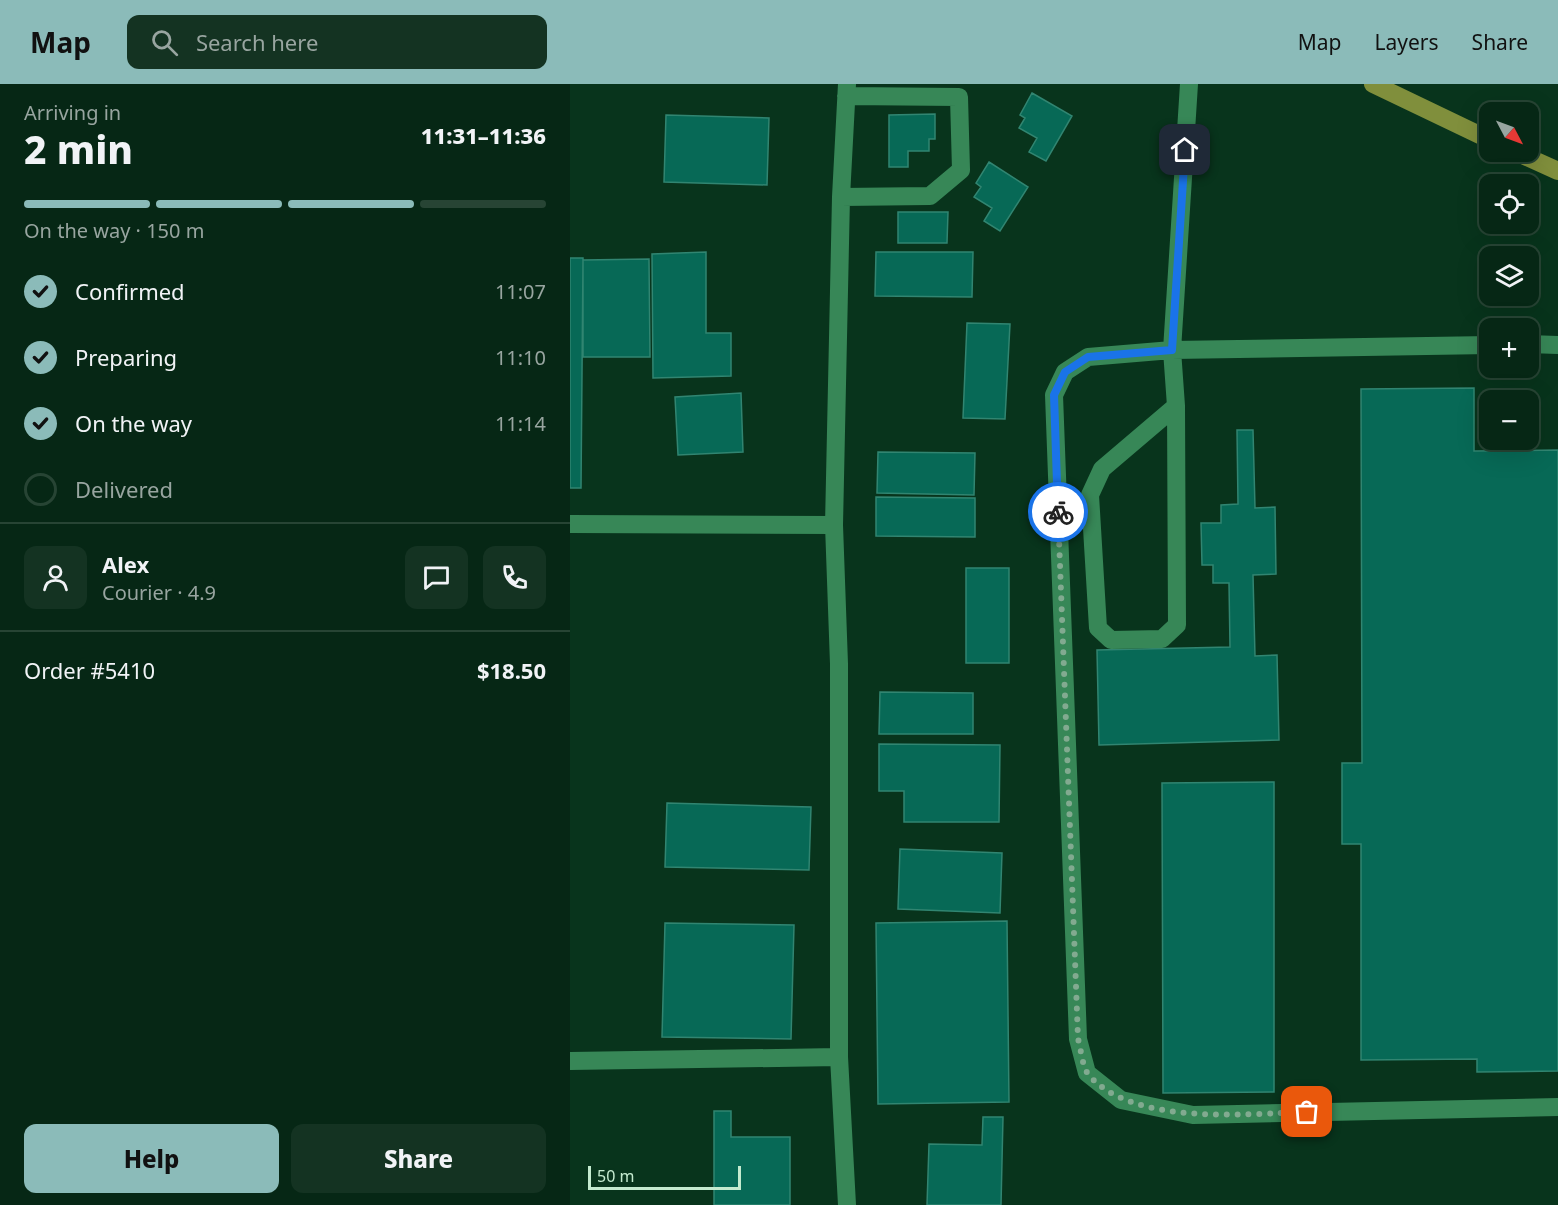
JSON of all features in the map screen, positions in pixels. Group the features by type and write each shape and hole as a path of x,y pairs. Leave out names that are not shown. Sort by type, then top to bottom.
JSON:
{"main road":[{"path":"1373,84 1479,135"},
{"path":"1538,162 1558,171"}],"street":[{"path":"1176,406 1102,470 1090,495 1098,628 1111,640 1162,639 1177,625 1176,406 1172,350 1190,84"},
{"path":"841,197 930,196 961,170 958,97 846,90 841,197 834,525 839,664 839,1057 847,1205"},
{"path":"1539,344 1558,345"},
{"path":"1479,345 1172,350 1088,357 1065,372 1054,395 1078,1039 1087,1073 1121,1100 1193,1115 1558,1107"},
{"path":"570,524 834,525"},
{"path":"570,1061 839,1057"}],"building":[{"path":"1032,93 1072,116 1046,161 1029,152 1037,138 1019,128 1025,118 1020,115"},
{"path":"935,114 935,139 929,139 929,151 908,151 908,167 889,167 889,115"},
{"path":"666,115 769,118 767,185 664,182"},
{"path":"989,162 1028,187 1000,231 984,221 992,208 974,197 981,187 976,183"},
{"path":"898,212 948,212 947,243 898,243"},
{"path":"706,252 706,333 731,333 731,376 653,378 652,254"},
{"path":"876,252 973,252 972,297 875,296"},
{"path":"570,258 583,258 581,488 570,488"},
{"path":"649,259 650,357 583,357 583,260"},
{"path":"967,323 1010,324 1005,419 963,418"},
{"path":"1474,388 1474,451 1558,450 1558,1071 1477,1072 1477,1059 1361,1060 1361,844 1342,844 1342,763 1362,763 1361,389"},
{"path":"741,393 743,452 678,455 675,397"},
{"path":"1237,430 1253,430 1255,508 1275,507 1276,574 1253,575 1255,656 1277,655 1279,740 1099,745 1097,650 1230,647 1229,583 1213,583 1213,565 1202,565 1201,523 1221,523 1221,505 1238,504"},
{"path":"878,452 975,453 974,495 877,493"},
{"path":"876,497 975,498 975,537 876,536"},
{"path":"966,568 1009,568 1009,663 966,663"},
{"path":"880,692 973,693 973,734 879,734"},
{"path":"879,744 1000,745 999,822 904,822 904,791 879,791"},
{"path":"1274,782 1274,1092 1163,1093 1162,783"},
{"path":"667,803 811,807 809,870 665,867"},
{"path":"900,849 1002,853 1000,913 898,909"},
{"path":"1007,921 1009,1102 878,1104 876,923"},
{"path":"665,923 794,925 791,1039 662,1037"},
{"path":"714,1111 731,1111 731,1137 790,1137 790,1205 714,1205"},
{"path":"983,1117 1003,1117 1001,1205 927,1205 929,1144 982,1145"}],"way so far":[{"path":"1058,512 1078,1039 1087,1073 1121,1100 1193,1115 1307,1112"}],"route":[{"path":"1058,512 1054,395 1065,372 1088,357 1172,350 1185,150"}]}
